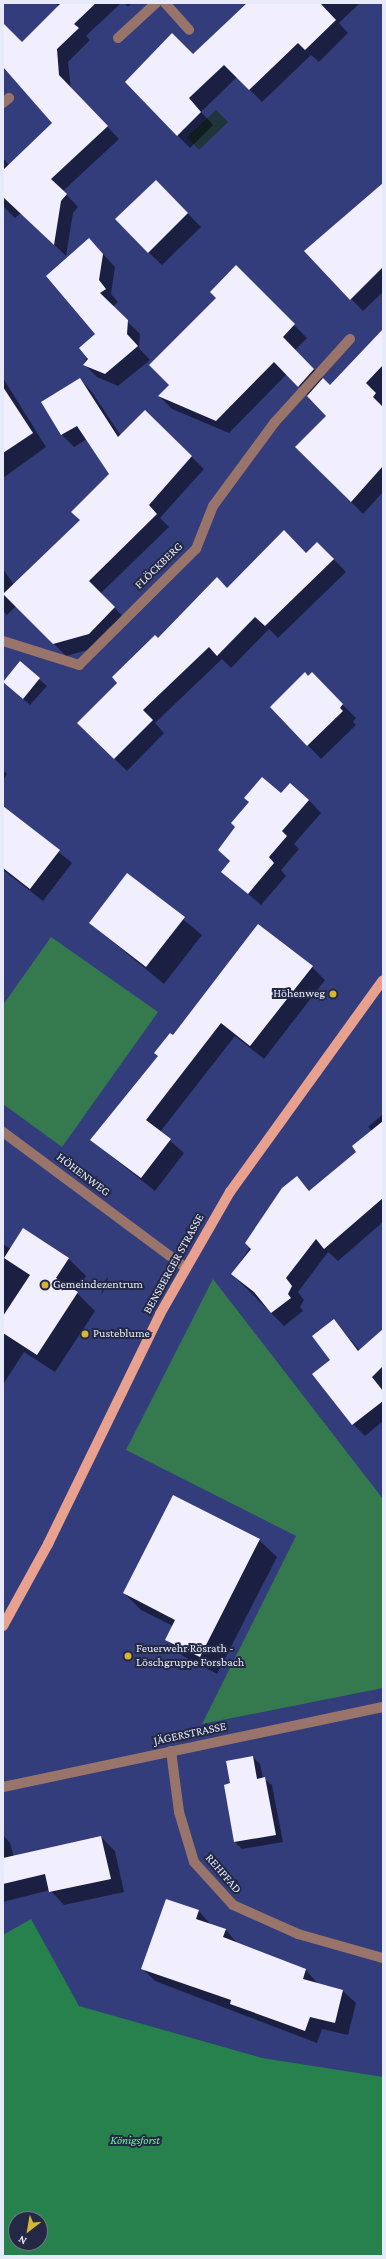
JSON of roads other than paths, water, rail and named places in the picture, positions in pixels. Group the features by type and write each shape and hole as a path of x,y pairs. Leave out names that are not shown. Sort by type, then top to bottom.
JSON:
{"main road":[{"name":"BENSBERGER STRASSE","path":"3,1626 186,1268 230,1192 282,1116 383,980"}],"street":[{"path":"118,38 156,3"},
{"path":"165,3 189,30"},
{"name":"FLÖCKBERG","path":"3,641 79,665 196,549 213,506 275,422 350,339"},
{"name":"HÖHENWEG","path":"3,1132 186,1268"},
{"name":"JÄGERSTRASSE","path":"3,1788 383,1707"},
{"name":"REHPFAD","path":"171,1751 179,1812 194,1862 233,1905 298,1934 383,1958"}],"place":[{"name":"Höhenweg","path":"333,994"},
{"name":"Gemeindezentrum","path":"45,1285"},
{"name":"Pusteblume","path":"85,1334"},
{"name":"Feuerwehr Rösrath - Löschgruppe Forsbach","path":"128,1656"}],"park label":[{"name":"Königsforst","path":"135,2141"}]}
